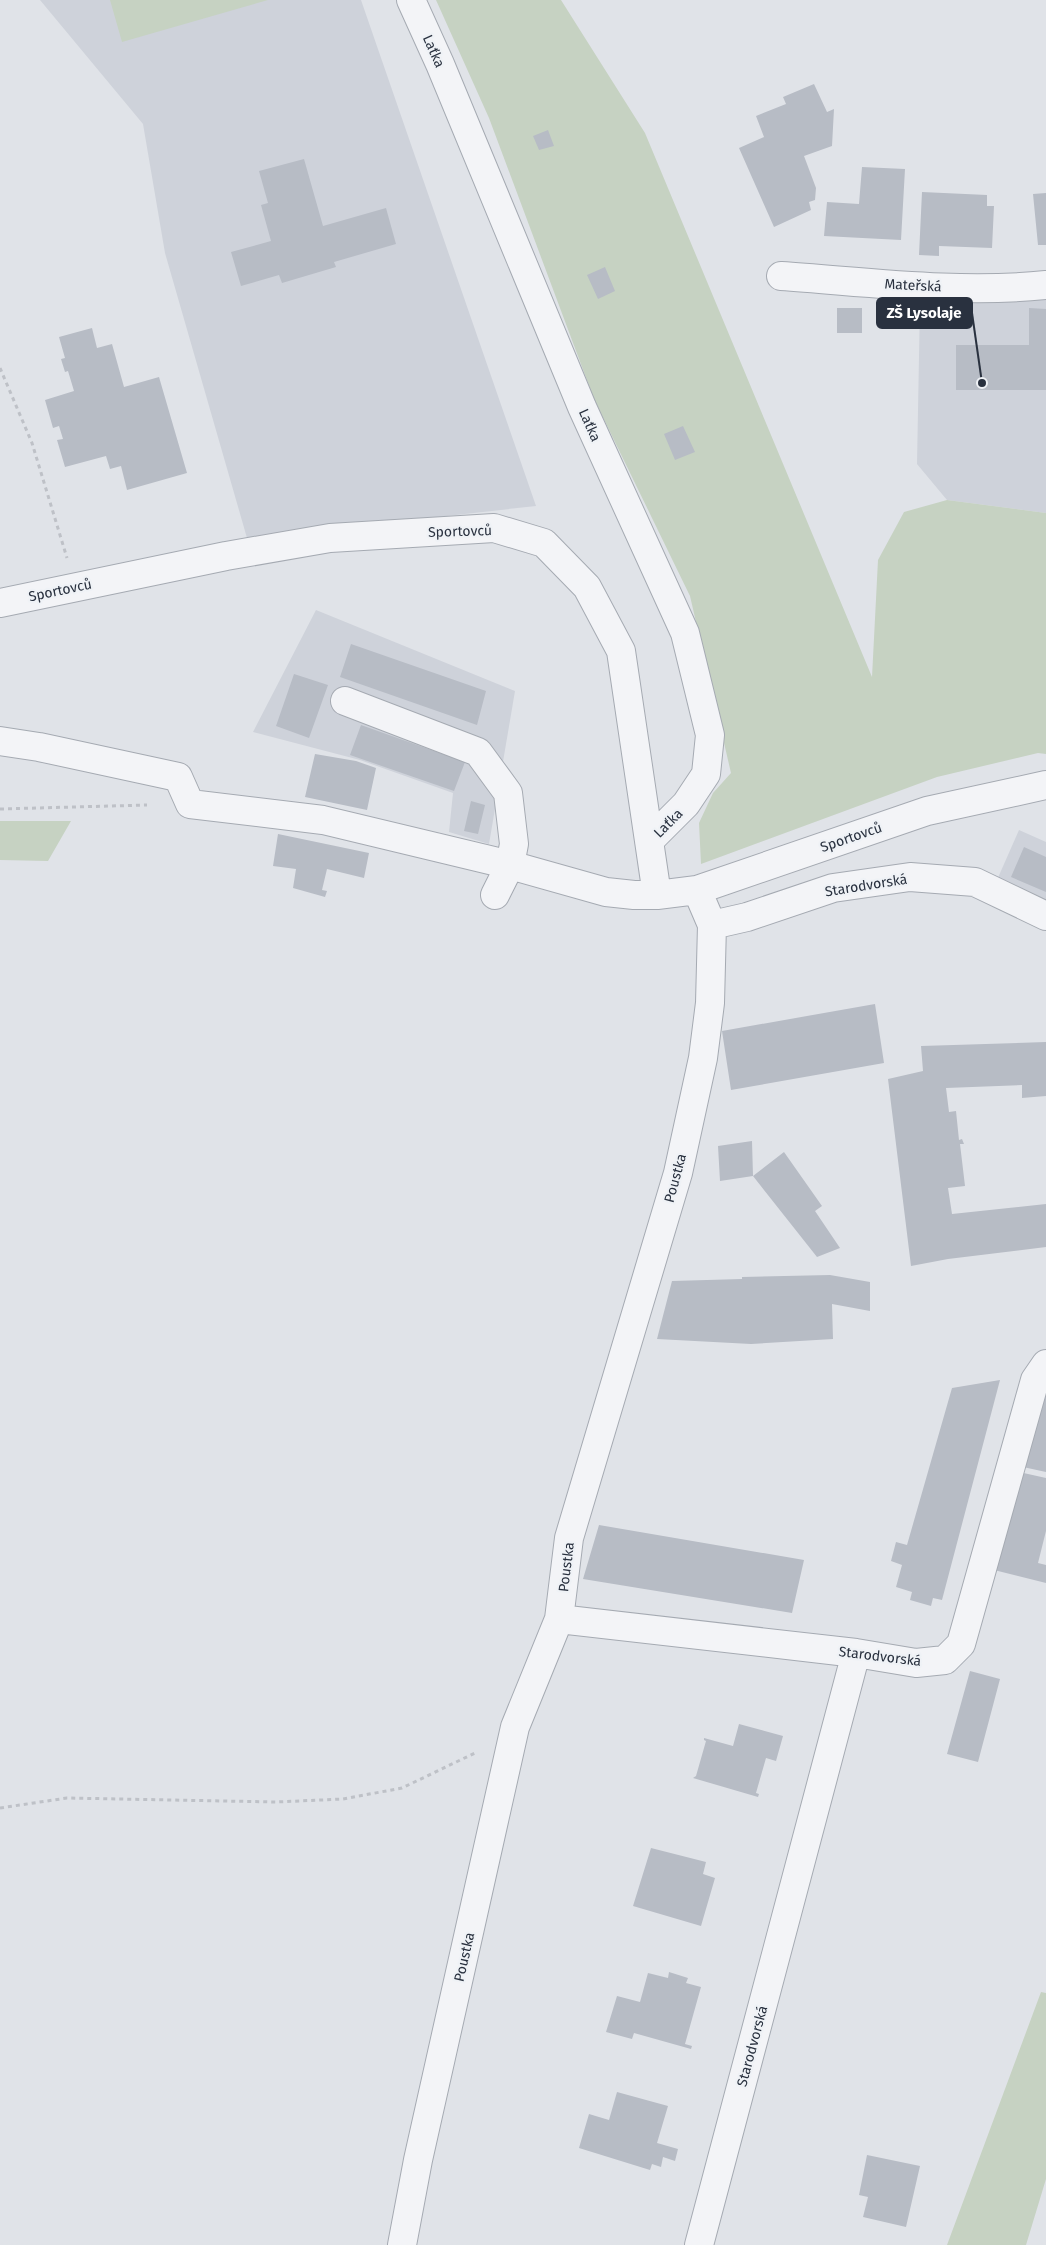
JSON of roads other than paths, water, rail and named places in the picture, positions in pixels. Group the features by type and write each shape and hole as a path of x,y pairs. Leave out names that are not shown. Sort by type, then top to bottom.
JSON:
{"street":[{"name":"Laťka","path":"411,0 444,73 582,407 684,633 710,735 706,774 686,804 649,841"},
{"name":"Mateřská","path":"781,276 915,285 1008,288 1046,284"},
{"name":"Sportovců","path":"0,603 76,586 330,538 494,528 544,543 587,587 620,651 657,895"},
{"path":"345,701 478,752 508,793 514,844 510,865 496,895"},
{"name":"Sportovců","path":"0,741 39,747 178,777 190,804 324,820 510,865 606,892 634,895 657,895 697,890 927,810 1046,785"},
{"name":"Starodvorská","path":"712,924 747,917 833,888 910,877 974,882 1046,916"},
{"name":"Poustka","path":"402,2245 420,2150 516,1727 560,1619 569,1538 678,1173 703,1058 710,1003 712,924 697,890"},
{"name":"Starodvorská","path":"560,1619 856,1653 916,1663 945,1660 962,1644 1036,1380 1046,1364"},
{"name":"Starodvorská","path":"699,2245 856,1653"}],"place":[{"name":"ZŠ Lysolaje","path":"982,383"}]}
